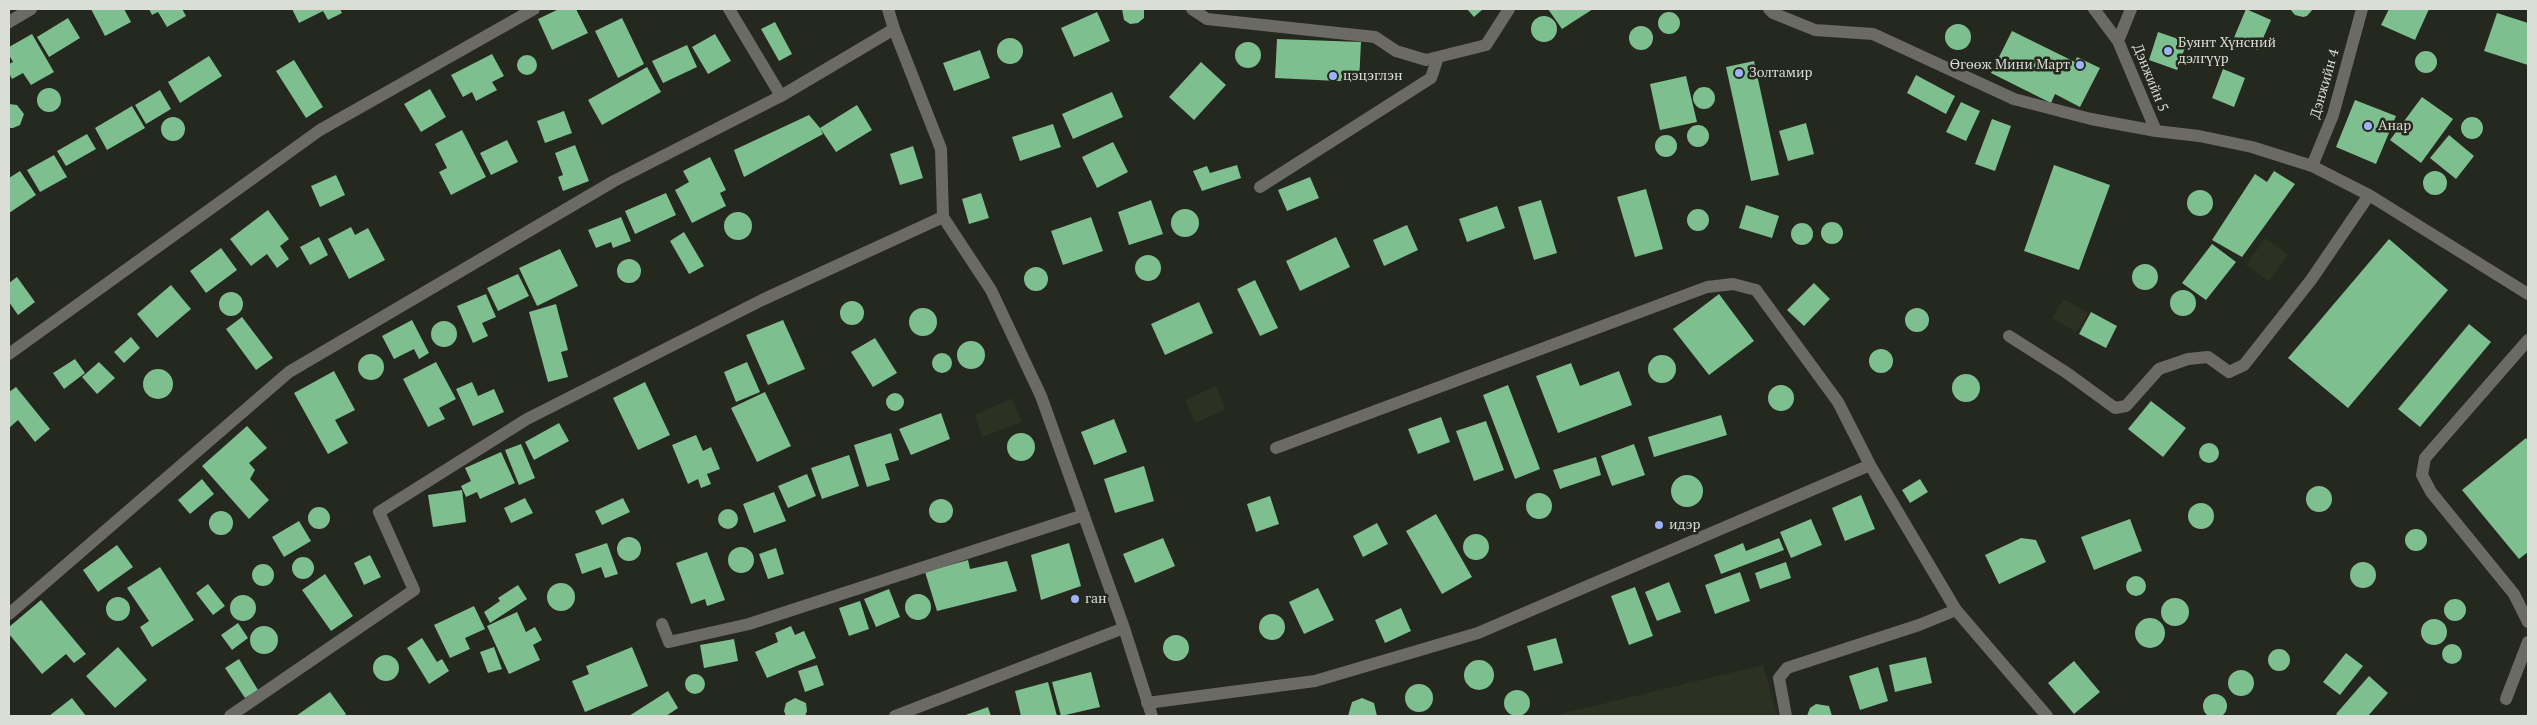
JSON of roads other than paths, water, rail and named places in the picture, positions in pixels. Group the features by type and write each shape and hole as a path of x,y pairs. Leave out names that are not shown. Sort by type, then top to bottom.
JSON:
{"street":[{"path":"9,22 31,9"},
{"path":"9,354 320,130 534,9"},
{"path":"729,9 781,96"},
{"path":"888,9 940,149 943,217 991,290 1041,396 1124,628 1152,716"},
{"path":"1192,9 1207,18 1375,37 1396,51 1426,60 1486,45 1509,9"},
{"path":"1769,9 1772,13 1815,30 1873,34 2014,100 2091,119 2208,138 2252,148 2312,166 2369,195 2528,294"},
{"path":"2094,9 2118,41"},
{"name":"Дэнжийн 5","path":"2131,9 2118,41 2156,131"},
{"name":"Дэнжийн 4","path":"2312,166 2333,114 2362,9"},
{"path":"9,614 290,372 614,181 781,96 894,29"},
{"path":"1260,187 1431,78 1438,57"},
{"path":"2009,336 2067,372 2115,408 2126,406 2160,369 2188,358 2208,358 2229,372 2244,365 2311,280 2369,195"},
{"path":"230,716 414,590 379,512 527,419 762,300 943,217"},
{"path":"1276,448 1707,287 1733,284 1756,290 1838,402 1870,465 1956,610 2046,716"},
{"path":"2528,340 2425,458 2422,475 2431,492 2514,594 2528,622"},
{"path":"1147,703 1315,681 1478,633 1870,465"},
{"path":"662,624 670,642 684,640 720,629 749,624 1084,515"},
{"path":"1786,716 1779,678 1787,668 1919,625 1956,610"},
{"path":"895,716 1124,628"},
{"path":"2506,700 2528,642"}],"place":[{"name":"Буянт Хүнсний дэлгүүр","path":"2168,51"},
{"name":"Өгөөж Мини Март","path":"2080,65"},
{"name":"Золтамир","path":"1739,73"},
{"name":"цэцэглэн","path":"1333,76"},
{"name":"Анар","path":"2368,126"},
{"name":"идэр","path":"1659,525"},
{"name":"ган","path":"1075,599"}]}
